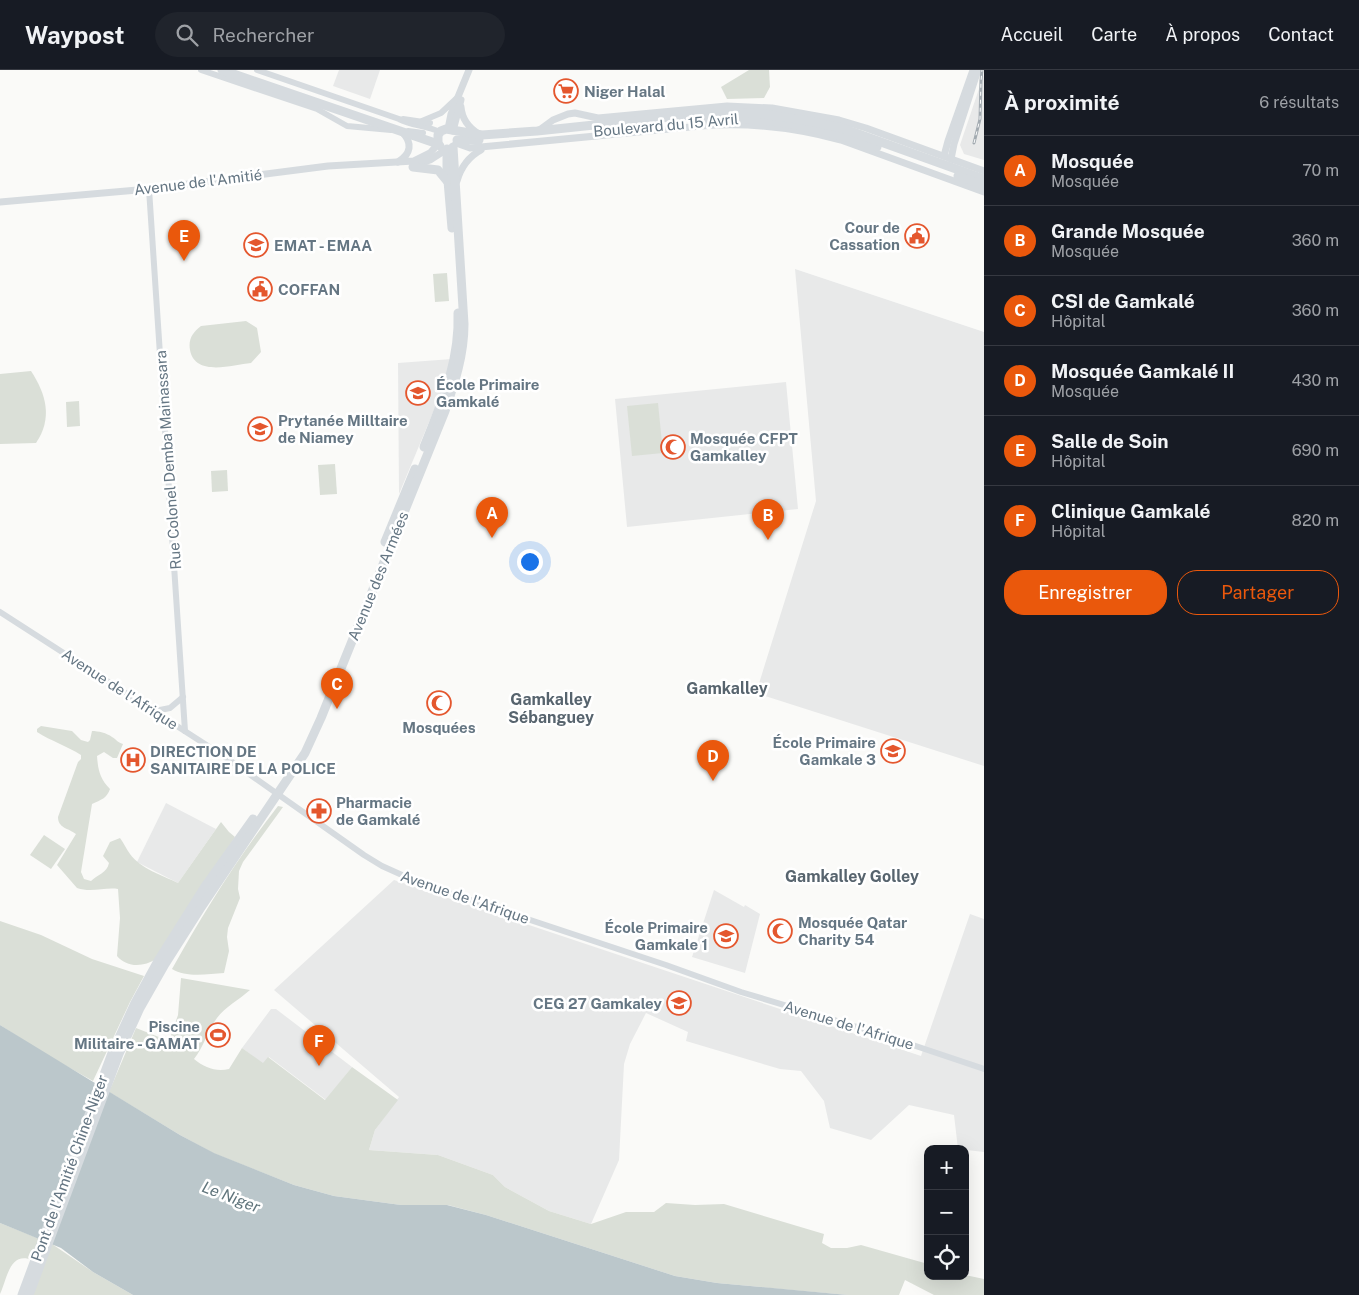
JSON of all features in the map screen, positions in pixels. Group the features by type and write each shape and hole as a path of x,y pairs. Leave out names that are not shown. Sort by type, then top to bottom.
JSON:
{"highway":[{"path":"222,70 401,131 444,133"},
{"path":"236,70 372,117 423,132 456,135 453,145"},
{"name":"Boulevard du 15 Avril","path":"444,133 482,135 537,132 718,112 762,114 842,128 984,179"},
{"name":"Boulevard du 15 Avril","path":"453,145 494,143 710,119 774,121 846,136 984,186"},
{"path":"444,133 453,145"},
{"name":"Avenue des Armées","path":"161,963 206,884 275,792 310,732 450,381 455,361 458,324 452,185 453,145"},
{"path":"413,166 438,170 452,185"},
{"name":"Pont de l'Amitié Chine-Niger","path":"22,1295 112,1053 135,1004 161,963"},
{"name":"Pont de l'Amitié Chine-Niger","path":"30,1295 119,1054 161,963"}],"main road":[{"path":"201,70 317,109 347,126 423,132"},
{"path":"257,70 414,125 427,126 444,133"},
{"path":"444,133 460,98 469,70"},
{"path":"947,158 973,70"},
{"path":"954,134 978,70"},
{"path":"421,121 441,113 460,98"},
{"path":"460,98 465,122 472,130 482,135"},
{"name":"Boulevard du 15 Avril","path":"537,132 553,120 568,114 581,113 598,118 727,106 782,110 839,120 984,171"},
{"path":"399,119 421,121 444,133"},
{"name":"Boulevard du 15 Avril","path":"453,145 465,152 480,150 494,143 708,125 761,126 822,135 840,140 984,192"},
{"path":"396,163 406,156 410,149 409,139 401,131"},
{"name":"Avenue de l'Amitié","path":"0,202 149,189 328,166 396,163 421,158 430,153 444,133"},
{"path":"930,151 951,143"},
{"path":"951,143 964,164"},
{"path":"413,166 430,160 453,145"},
{"path":"452,185 464,164 472,155 480,150"},
{"name":"Avenue de l'Amitié","path":"396,163 413,166"},
{"name":"Rue Colonel Demba Mainassara","path":"149,189 185,731"},
{"name":"Avenue de l'Afrique","path":"0,612 155,711 275,792 344,842 382,866 422,884 666,965 741,992 877,1033 984,1069"},
{"path":"155,711 170,708 183,697"},
{"path":"170,721 177,718 184,709"}],"shaded area":[{"path":"339,70 380,70 370,99 333,86"},
{"path":"749,70 769,70 770,87 764,98 727,99 721,87"},
{"path":"984,74 984,160 964,154 960,145"},
{"path":"795,269 984,332 984,766 756,693 816,501"},
{"path":"447,273 449,301 435,302 433,274"},
{"path":"246,321 257,328 261,352 251,363 225,367 206,367 199,364 193,358 190,350 190,339 193,333 201,326"},
{"path":"452,359 439,398 399,494 398,363"},
{"path":"31,371 44,397 46,406 46,415 41,434 36,443 0,444 0,374"},
{"path":"786,382 798,509 627,527 615,399"},
{"path":"79,401 80,426 67,427 66,402"},
{"path":"658,403 663,453 632,456 627,406"},
{"path":"335,464 337,494 320,495 318,465"},
{"path":"227,470 228,491 212,492 211,471"},
{"path":"41,726 72,731 81,740 88,742 92,731 105,733 123,744 117,758 113,758 104,752 97,756 100,774 110,789 105,797 92,804 81,872 84,879 91,881 106,869 109,863 103,856 110,842 120,838 130,854 140,864 178,883 221,822 235,837 156,959 151,962 136,965 126,963 117,956 120,918 118,889 87,890 77,888 57,865 76,834 62,826 58,821 58,817 81,755 37,732 37,729"},
{"path":"166,803 216,829 178,883 137,862"},
{"path":"278,806 283,807 243,862 239,871 238,889 240,898 228,928 229,951 224,973 184,974 172,969 222,885"},
{"path":"44,835 65,849 51,869 30,855"},
{"path":"394,880 921,1056 970,914 984,919 984,1152 969,1150 969,1145 958,1145 954,1115 909,1105 871,1140 830,1128 824,1101 801,1071 780,1069 686,1041 688,1032 646,1013 630,1044 624,1064 619,1160 591,1224 549,1211 505,1187 493,1175 438,1155 369,1150 375,1130 399,1097 274,990"},
{"path":"714,890 760,914 745,973 692,957"},
{"path":"0,921 41,935 92,959 144,976 93,1081 45,1054 0,1025"},
{"path":"181,978 250,990 220,1014 194,1059 202,1065 215,1070 229,1069 242,1048 263,1063 268,1057 325,1100 352,1067 398,1100 375,1130 369,1150 438,1155 493,1175 505,1187 549,1211 591,1224 626,1212 654,1212 666,1203 724,1204 824,1234 822,1243 831,1248 847,1248 861,1245 924,1263 924,1280 969,1280 969,1276 984,1279 984,1295 934,1295 905,1280 899,1295 848,1295 717,1283 675,1276 486,1215 448,1205 401,1205 334,1196 294,1185 213,1153 109,1092 136,1028 169,1041 178,1015"},
{"path":"271,1009 276,1009 352,1067 326,1100 269,1057 263,1064 242,1048"},
{"path":"0,1223 40,1239 32,1260 24,1258 18,1260 10,1268 0,1294"},
{"path":"52,1244 93,1272 133,1295 33,1295"}],"water":[{"name":"Le Niger","path":"0,1025 180,1135 214,1153 294,1185 334,1196 401,1205 447,1205 486,1215 675,1276 717,1283 848,1295 133,1295 93,1272 61,1248 0,1223"}],"railway":[{"path":"974,143 980,119 982,70"}],"place":[{"name":"Niger Halal","path":"566,91"},
{"name":"Cour de Cassation","path":"917,236"},
{"name":"EMAT - EMAA","path":"256,245"},
{"name":"Salle de Soin","path":"184,261"},
{"name":"COFFAN","path":"260,289"},
{"name":"École Primaire Gamkalé","path":"418,393"},
{"name":"Prytanée Milltaire de Niamey","path":"260,429"},
{"name":"Mosquée CFPT Gamkalley","path":"673,447"},
{"name":"Mosquée","path":"492,538"},
{"name":"Grande Mosquée","path":"768,540"},
{"name":"Mosquées","path":"439,703"},
{"name":"CSI de Gamkalé","path":"337,709"},
{"name":"École Primaire Gamkale 3","path":"893,751"},
{"name":"DIRECTION DE SANITAIRE DE LA POLICE","path":"133,760"},
{"name":"Mosquée Gamkalé II","path":"713,781"},
{"name":"Pharmacie de Gamkalé","path":"319,811"},
{"name":"Mosquée Qatar Charity 54","path":"780,931"},
{"name":"École Primaire Gamkale 1","path":"726,936"},
{"name":"CEG 27 Gamkaley","path":"679,1003"},
{"name":"Piscine Militaire - GAMAT","path":"218,1035"},
{"name":"Clinique Gamkalé","path":"319,1066"}],"district":[{"name":"Gamkalley","path":"727,688"},
{"name":"Gamkalley Sébanguey","path":"551,708"},
{"name":"Gamkalley Golley","path":"852,876"}]}
